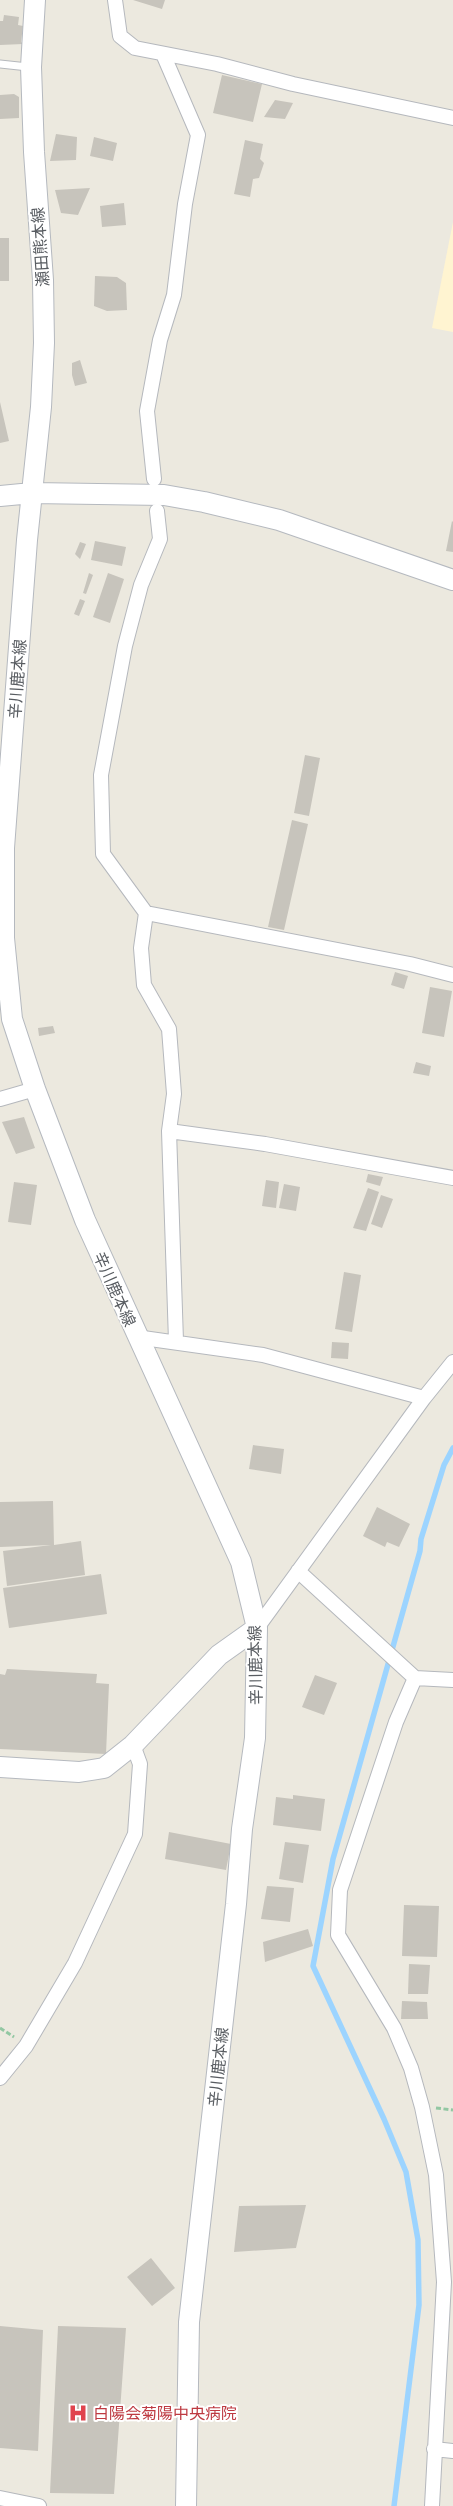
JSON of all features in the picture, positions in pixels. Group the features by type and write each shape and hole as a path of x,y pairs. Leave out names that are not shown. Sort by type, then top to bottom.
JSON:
{"main road":[{"name":"瀬田熊本線","path":"32,493 41,407 44,325 31,67 35,0"},
{"path":"0,496 32,493 164,495 204,502 279,520 453,580"},
{"name":"辛川鹿本線","path":"32,493 4,848 4,938 12,1018 35,1089 85,1220 136,1336 190,1446 241,1562 257,1628 255,1738 242,1829 236,1904 189,2322 186,2506"},
{"path":"0,1767 79,1772 104,1768 133,1745 219,1655 257,1628"}],"street":[{"path":"115,0 120,36 135,48 217,64 293,84 453,118"},
{"path":"154,479 147,411 160,340 174,295 184,204 198,135 163,54"},
{"path":"157,511 160,539 142,585 125,646 101,776 103,854 146,913 410,964 453,975"},
{"path":"146,913 141,948 144,984 169,1029 174,1094 169,1131 176,1341"},
{"path":"0,1099 35,1089"},
{"path":"169,1131 265,1144 453,1178"},
{"path":"136,1336 263,1355 320,1371 399,1389 424,1398"},
{"path":"257,1628 424,1398 453,1362"},
{"path":"298,1571 415,1678 453,1680"},
{"path":"415,1678 396,1722 340,1890 338,1935 394,2028 411,2068 422,2107 436,2175 444,2282 432,2506"},
{"path":"0,2078 26,2046 75,1963 135,1834 140,1764 133,1745"},
{"path":"434,2449 453,2451"},
{"path":"0,2498 39,2506"}],"lane":[{"path":"0,64 31,67"}],"shaded area":[{"path":"453,222 453,332 432,328"}],"building":[{"path":"133,0 165,0 162,9"},
{"path":"4,15 19,17 18,25 23,26 21,42 23,44 0,45 0,21 3,21"},
{"path":"222,75 262,84 253,122 213,113"},
{"path":"14,94 19,97 19,118 0,119 0,95"},
{"path":"275,100 293,103 285,119 264,117"},
{"path":"56,134 77,137 76,160 50,161"},
{"path":"94,137 117,143 113,161 90,156"},
{"path":"245,140 263,144 260,159 264,163 259,178 253,179 250,197 234,194"},
{"path":"90,188 78,215 61,213 55,190"},
{"path":"124,203 126,225 102,227 100,206"},
{"path":"0,238 9,238 9,281 0,281"},
{"path":"95,276 117,277 126,283 127,310 107,311 94,306"},
{"path":"80,360 87,383 75,386 72,375 72,363"},
{"path":"0,402 9,441 0,443"},
{"path":"453,522 453,552 446,551"},
{"path":"95,541 126,547 122,566 91,560"},
{"path":"80,542 86,544 80,559 75,554"},
{"path":"89,573 93,575 86,594 83,593"},
{"path":"108,573 124,579 110,623 93,617"},
{"path":"80,599 85,601 79,616 74,614"},
{"path":"305,755 320,758 309,816 294,813"},
{"path":"292,820 308,824 284,930 268,927"},
{"path":"395,972 408,976 404,989 391,985"},
{"path":"430,987 452,991 444,1037 422,1033"},
{"path":"53,1026 55,1033 39,1036 38,1028"},
{"path":"416,1062 431,1066 429,1076 413,1073"},
{"path":"24,1117 35,1148 16,1154 2,1122"},
{"path":"368,1174 383,1177 380,1186 366,1182"},
{"path":"266,1180 279,1182 276,1208 262,1206"},
{"path":"14,1182 37,1185 31,1225 8,1222"},
{"path":"284,1184 300,1187 296,1211 279,1208"},
{"path":"368,1188 379,1192 366,1231 353,1228"},
{"path":"381,1195 393,1199 382,1228 371,1224"},
{"path":"344,1272 361,1275 352,1332 335,1329"},
{"path":"332,1342 349,1343 348,1359 331,1358"},
{"path":"253,1445 284,1449 281,1474 249,1469"},
{"path":"53,1501 54,1545 81,1541 85,1575 7,1586 3,1551 51,1545 0,1547 0,1502"},
{"path":"377,1507 410,1524 399,1547 387,1542 385,1547 363,1536"},
{"path":"101,1574 107,1614 9,1628 3,1588"},
{"path":"7,1669 97,1674 96,1683 109,1684 106,1754 0,1749 0,1674 5,1675"},
{"path":"315,1675 337,1683 324,1715 302,1707"},
{"path":"293,1795 325,1799 321,1831 273,1825 276,1797 293,1799"},
{"path":"169,1832 231,1844 226,1870 165,1859"},
{"path":"285,1842 309,1845 303,1883 279,1879"},
{"path":"267,1886 294,1888 290,1922 261,1919"},
{"path":"404,1905 439,1906 437,1957 402,1956"},
{"path":"308,1929 313,1946 265,1962 263,1942"},
{"path":"409,1964 430,1965 428,1994 408,1994"},
{"path":"402,2001 427,2002 428,2019 401,2019"},
{"path":"306,2205 296,2248 234,2252 239,2206"},
{"path":"151,2258 175,2288 152,2306 127,2277"},
{"path":"0,2326 43,2330 38,2451 0,2448"},
{"path":"58,2326 126,2328 114,2494 50,2493"}],"waterway":[{"path":"394,2506 419,2305 418,2240 406,2172 384,2119 313,1966 333,1859 420,1551 421,1539 444,1465 453,1448"}],"place":[{"name":"白陽会菊陽中央病院","path":"78,2413"}]}
